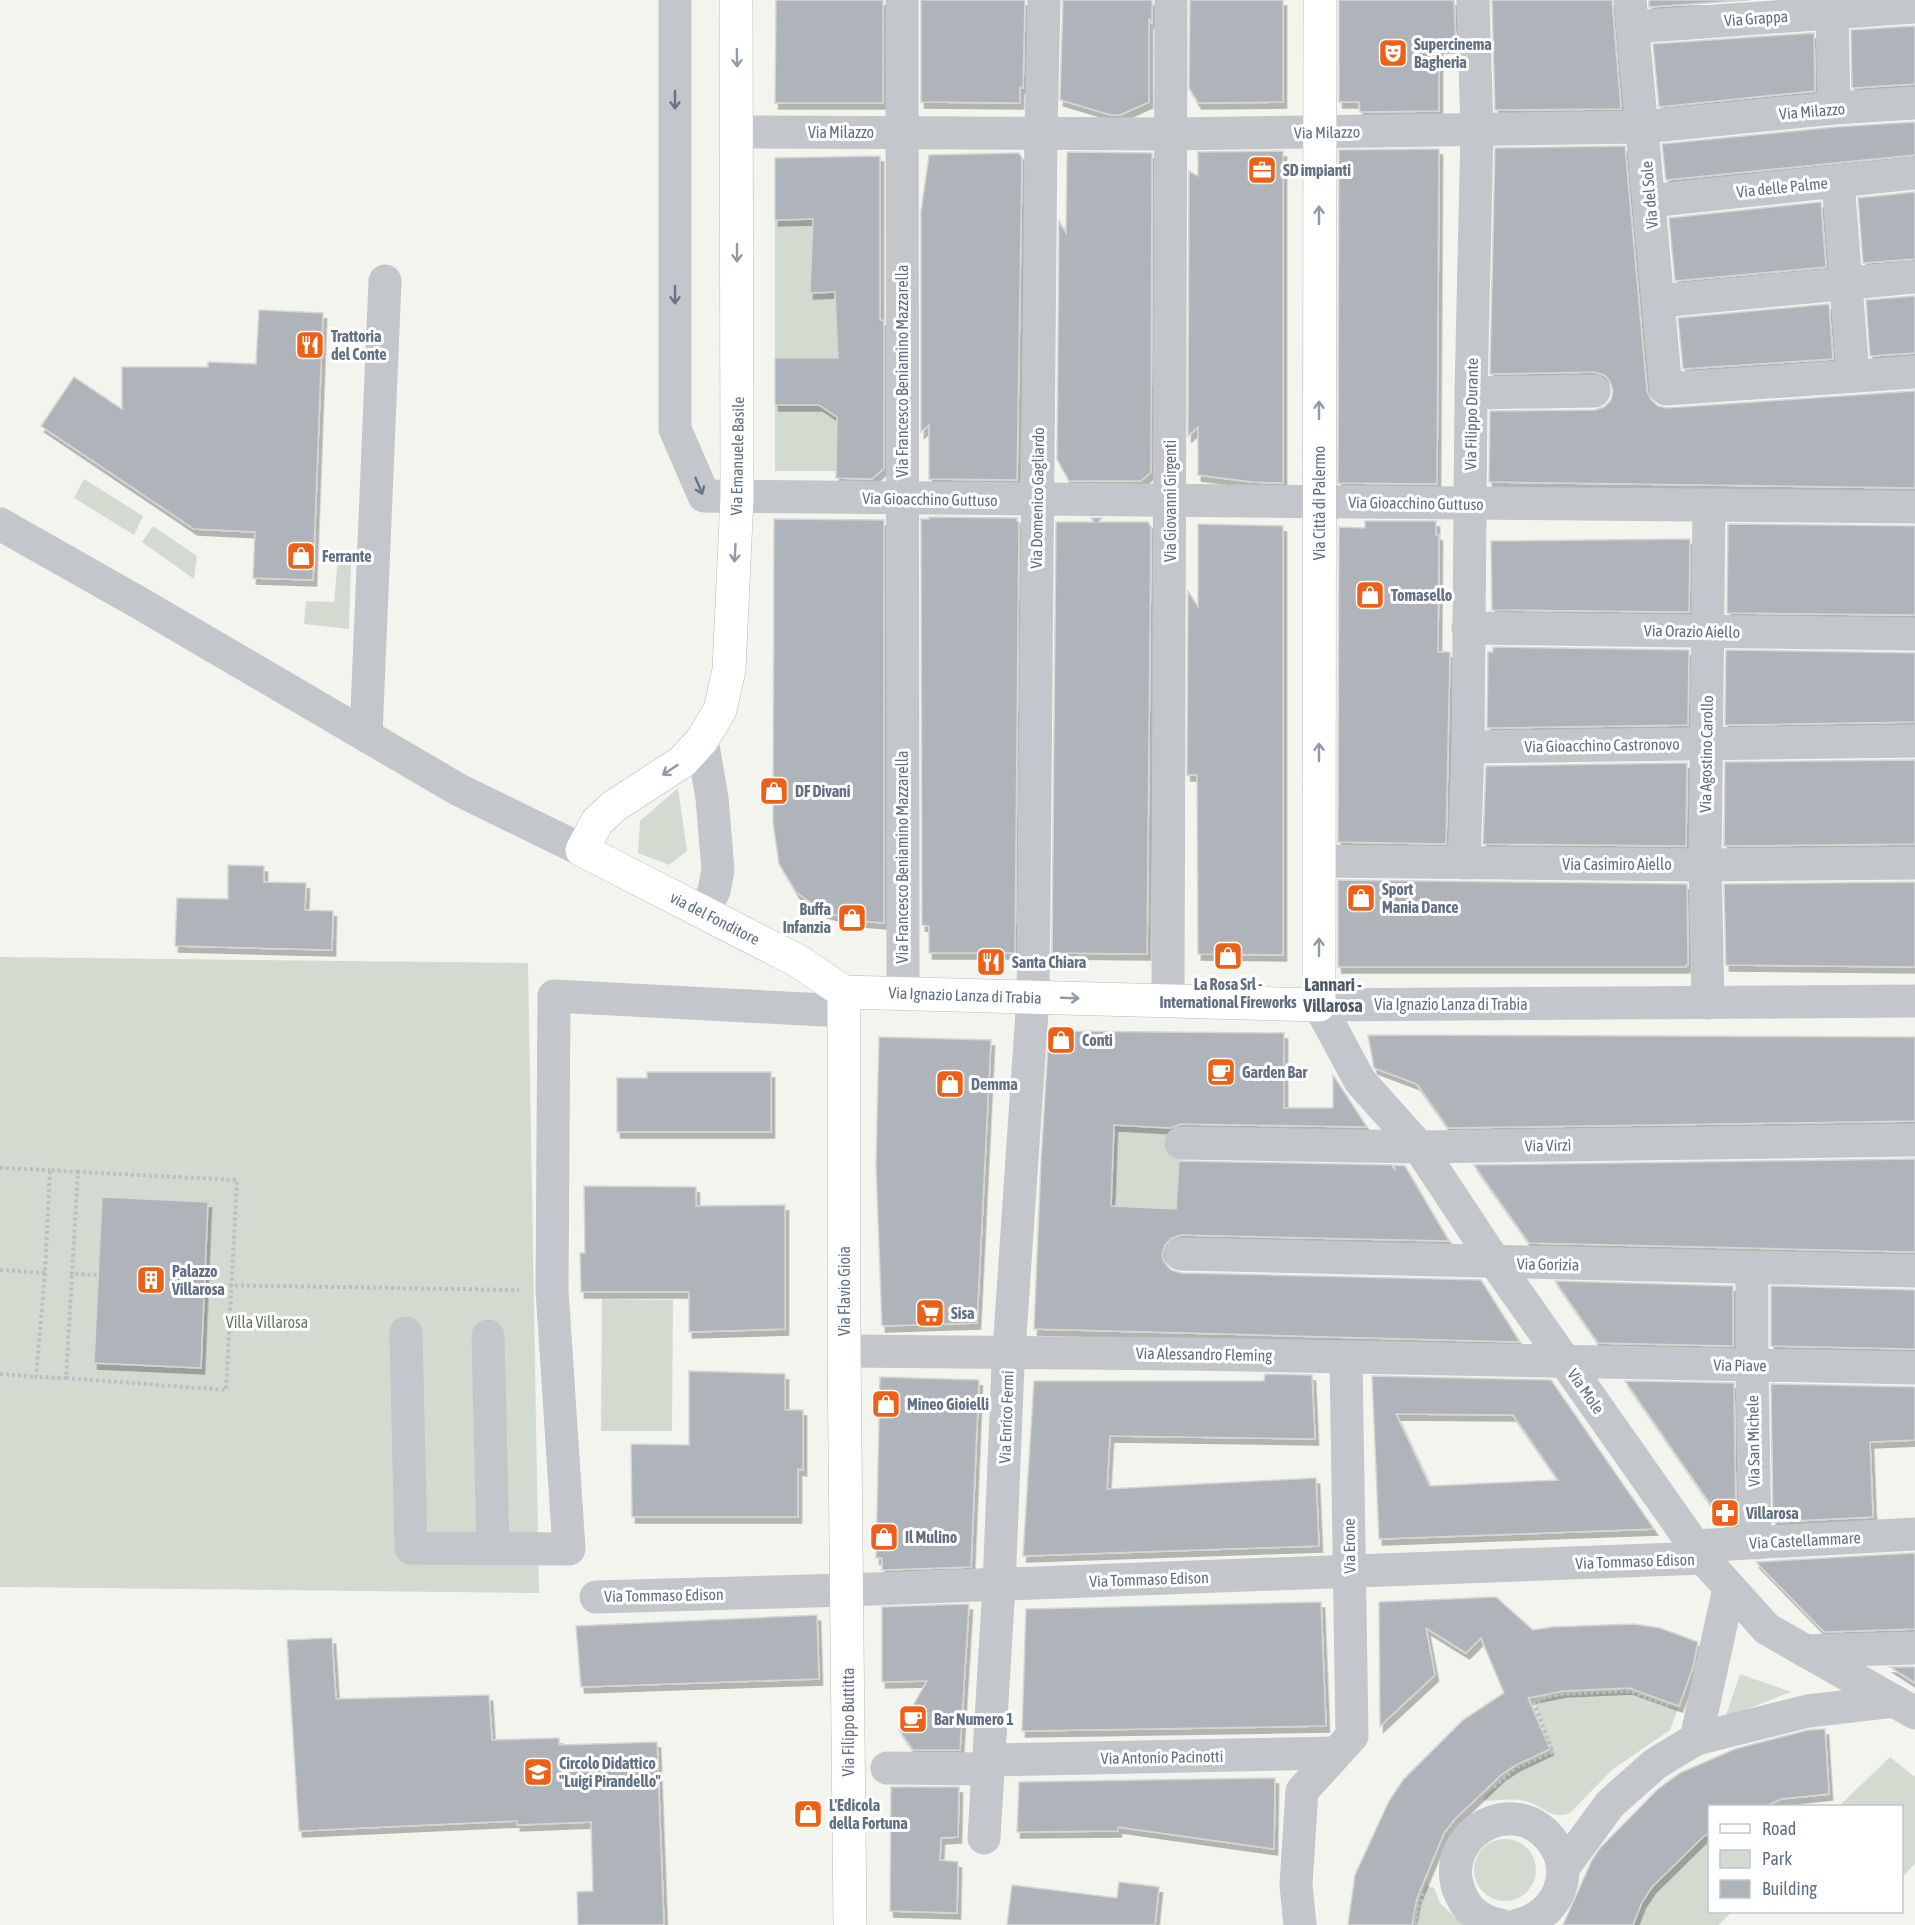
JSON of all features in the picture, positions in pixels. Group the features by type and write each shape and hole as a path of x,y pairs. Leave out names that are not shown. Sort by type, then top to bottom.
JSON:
{"main road":[{"name":"Via Emanuele Basile","path":"582,850 597,822 614,807 682,762 702,740 720,710 729,670 737,497 736,0"},
{"name":"Via Città di Palermo","path":"1319,1005 1320,0"},
{"name":"via del Fonditore","path":"582,850 798,962 844,1001"},
{"name":"Via Ignazio Lanza di Trabia","path":"844,1001 903,993 1319,1005"},
{"name":"Via Flavio Gioia","path":"844,1001 847,1590"},
{"name":"Via Filippo Buttitta","path":"847,1590 850,1925"}],"street":[{"name":"Via Gioacchino Guttuso","path":"675,0 675,429 704,496 1915,507"},
{"name":"Via Francesco Beniamino Mazzarella","path":"902,0 903,993"},
{"name":"Via Domenico Gagliardo","path":"1033,997 1036,500 1044,0"},
{"name":"Via Giovanni Girgenti","path":"1168,1001 1171,0"},
{"name":"Via Filippo Durante","path":"1464,863 1468,747 1471,393 1477,130 1473,0"},
{"name":"Via Grappa","path":"1631,13 1833,12 1915,7"},
{"path":"1833,12 1834,108"},
{"name":"Via del Sole","path":"1631,13 1666,389 1853,376"},
{"name":"Via Milazzo","path":"737,132 1170,134 1643,127 1834,108 1915,103"},
{"name":"Via delle Palme","path":"1649,201 1915,173"},
{"path":"1838,181 1853,376 1915,372"},
{"path":"1659,301 1915,277"},
{"path":"366,735 385,281"},
{"path":"1471,393 1594,390"},
{"name":"Via Agostino Carollo","path":"1708,1002 1705,864 1709,505"},
{"path":"0,524 459,790 582,850"},
{"name":"Via Orazio Aiello","path":"1468,628 1915,634"},
{"path":"702,740 712,798 718,870 714,891 704,912"},
{"name":"Via Gioacchino Castronovo","path":"1468,747 1915,741"},
{"name":"Via Casimiro Aiello","path":"1319,861 1915,863"},
{"path":"406,1333 411,1548 569,1549 552,1290 554,996 844,1001"},
{"name":"Via Enrico Fermi","path":"984,1838 999,1584 1009,1352 1033,997"},
{"name":"Via Ignazio Lanza di Trabia","path":"1319,1005 1915,1001"},
{"name":"Via Mole","path":"1319,1005 1360,1081 1419,1147 1496,1262 1699,1552 1767,1629 1904,1707"},
{"name":"Via Virzì","path":"1181,1143 1419,1147 1915,1140"},
{"name":"Via Gorizia","path":"1181,1254 1915,1270"},
{"name":"Via San Michele","path":"1752,1268 1755,1543"},
{"path":"488,1336 493,1549"},
{"name":"Via Alessandro Fleming","path":"844,1351 1565,1361"},
{"name":"Via Erone","path":"1344,1744 1350,1571 1346,1357"},
{"name":"Via Piave","path":"1565,1361 1915,1368"},
{"name":"Via Castellammare","path":"1699,1552 1755,1543 1915,1534"},
{"name":"Via Tommaso Edison","path":"596,1597 1350,1571 1699,1552"},
{"path":"1699,1728 1729,1588"},
{"path":"1805,1651 1915,1648"},
{"path":"1563,1868 1610,1804 1699,1728 1808,1711 1904,1707"},
{"path":"1300,1925 1296,1885 1302,1791 1344,1744"},
{"name":"Via Antonio Pacinotti","path":"887,1768 1344,1744"},
{"path":"1501,1925 1480,1918 1467,1906 1458,1892 1455,1875 1457,1857 1466,1840 1479,1827 1496,1820 1515,1819 1533,1824 1548,1835 1558,1850 1563,1868 1562,1885 1556,1901 1544,1914 1518,1925"}],"path":[{"path":"0,1168 237,1180 225,1390 0,1374"},
{"path":"36,1377 45,1273 50,1170"},
{"path":"66,1378 78,1172"},
{"path":"0,1270 45,1273"},
{"path":"72,1274 98,1275"},
{"path":"205,1285 552,1290"},
{"path":"1490,1790 1517,1767 1553,1752 1534,1703 1546,1698 1563,1694 1629,1691 1699,1728"},
{"path":"1416,1925 1416,1914 1426,1885"}],"green space":[{"path":"836,218 837,262 811,262 810,292 837,292 838,358 775,358 775,220"},
{"path":"775,405 837,405 836,471 775,471"},
{"path":"84,479 143,516 134,535 74,498"},
{"path":"153,526 197,556 194,579 142,542"},
{"path":"338,558 351,561 349,629 304,624 306,601 334,602"},
{"path":"678,788 687,851 669,865 638,853 640,821"},
{"name":"Villa Villarosa","path":"0,957 528,963 539,1593 0,1587"},
{"path":"1115,1125 1182,1128 1176,1209 1110,1206"},
{"path":"602,1299 673,1300 672,1431 601,1431"},
{"path":"1740,1674 1791,1692 1725,1718"},
{"path":"1630,1691 1678,1709 1670,1730 1612,1770 1570,1813 1552,1814 1520,1800 1485,1801 1483,1797 1517,1767 1553,1752 1534,1703 1569,1694"},
{"path":"1890,1757 1915,1777 1915,1863 1903,1877 1903,1805 1840,1805"},
{"path":"1708,1833 1708,1913 1731,1913 1718,1925 1633,1925 1642,1902 1652,1887"},
{"path":"1499,1839 1511,1839 1527,1848 1534,1858 1536,1870 1534,1882 1527,1892 1511,1901 1499,1901 1488,1896 1479,1887 1474,1876 1474,1864 1479,1853 1488,1844"},
{"path":"1426,1885 1434,1888 1440,1903 1463,1925 1416,1925 1420,1899"}],"building":[{"path":"776,0 883,0 883,103 775,103"},
{"path":"921,0 1025,0 1023,88 1020,87 1020,103 921,102"},
{"path":"1063,0 1152,0 1152,24 1149,18 1149,102 1120,115 1111,115 1060,100"},
{"path":"1190,0 1283,0 1283,102 1198,103 1189,88"},
{"name":"Supercinema Bagheria","path":"1339,0 1454,0 1456,47 1439,47 1439,111 1360,112 1359,102 1339,102"},
{"path":"1492,0 1612,0 1621,109 1495,110"},
{"path":"1649,0 1749,0 1649,7"},
{"path":"1915,26 1915,84 1852,88 1851,30"},
{"path":"1814,33 1815,91 1659,107 1653,44"},
{"path":"1915,122 1915,155 1666,180 1662,144 1836,127"},
{"path":"1625,146 1647,391 1651,400 1658,406 1667,408 1915,391 1915,488 1489,482 1490,411 1595,410 1604,407 1611,400 1613,391 1610,381 1604,375 1594,372 1490,374 1495,148"},
{"path":"1439,149 1437,484 1338,483 1339,150"},
{"path":"1283,151 1283,483 1252,482 1198,475 1198,427 1188,436 1189,171 1198,176 1198,152"},
{"path":"1067,152 1152,153 1151,472 1141,481 1069,481 1057,459 1059,221 1066,233"},
{"path":"1019,153 1022,158 1017,480 929,479 929,425 921,432 921,212 929,155"},
{"path":"880,156 880,320 884,321 884,468 872,479 836,478 837,417 819,405 775,405 775,358 838,358 835,292 810,293 813,219 775,220 775,158"},
{"path":"1915,192 1915,259 1863,263 1858,198"},
{"path":"1821,202 1826,267 1675,281 1669,218"},
{"path":"1915,296 1915,353 1870,356 1866,300"},
{"path":"1829,304 1833,359 1683,369 1678,318"},
{"path":"259,310 323,313 313,580 253,578 255,532 194,529 41,426 74,377 122,409 122,367 208,367 208,362 256,364"},
{"path":"929,517 1017,518 1019,522 1015,953 929,953 929,926 922,925 921,519 929,519"},
{"path":"1091,518 1102,518 1098,522 1148,522 1151,527 1147,954 1052,953 1056,522 1094,522"},
{"path":"774,519 884,520 884,923 859,921 824,912 796,892 779,864 773,822"},
{"path":"1365,521 1436,521 1436,535 1439,535 1438,652 1450,652 1446,844 1338,842 1339,527 1365,528"},
{"path":"1198,524 1283,526 1283,955 1198,954 1197,775 1187,775 1188,591 1198,607"},
{"path":"1728,524 1915,526 1915,615 1727,613"},
{"path":"1690,539 1689,612 1492,610 1491,541"},
{"path":"1493,647 1689,650 1688,725 1487,728 1488,652 1493,652"},
{"path":"1726,650 1915,653 1915,722 1725,725"},
{"path":"1915,760 1915,844 1724,846 1725,762"},
{"path":"1687,763 1686,846 1483,844 1486,766"},
{"path":"228,865 264,866 264,882 306,883 305,910 333,911 332,950 175,946 177,898 228,899"},
{"path":"1338,880 1687,884 1688,965 1686,967 1338,967"},
{"path":"1915,882 1915,967 1726,965 1724,884"},
{"path":"1049,1031 1284,1033 1284,1108 1333,1108 1333,1075 1367,1127 1181,1124 1171,1128 1114,1125 1111,1206 1176,1209 1179,1161 1392,1165 1395,1170 1394,1165 1405,1166 1449,1241 1181,1235 1172,1238 1165,1245 1162,1254 1164,1262 1171,1270 1181,1273 1481,1280 1520,1342 1034,1329"},
{"path":"1368,1035 1915,1037 1915,1121 1448,1128 1417,1084 1374,1068"},
{"path":"879,1037 991,1040 977,1323 882,1326 876,1165"},
{"path":"647,1072 771,1072 771,1132 617,1132 617,1078 647,1078"},
{"path":"1915,1159 1915,1252 1529,1243 1474,1165"},
{"path":"584,1186 696,1187 696,1206 785,1205 785,1329 689,1332 689,1292 581,1292 580,1253 585,1253"},
{"name":"Palazzo Villarosa","path":"102,1197 208,1202 201,1368 94,1363"},
{"path":"1555,1281 1733,1286 1733,1346 1598,1343"},
{"path":"1771,1286 1915,1290 1915,1349 1771,1346"},
{"path":"689,1371 785,1374 785,1410 803,1410 803,1470 798,1469 798,1517 632,1517 631,1444 689,1445"},
{"path":"1265,1374 1312,1375 1315,1439 1110,1436 1107,1489 1316,1478 1319,1546 1023,1556 1034,1381 1264,1381"},
{"path":"1372,1376 1551,1380 1654,1529 1379,1539","holes":["1396,1414 1513,1415 1558,1480 1430,1486"]},
{"path":"880,1377 979,1380 971,1567 882,1570 882,1558 876,1558"},
{"path":"1625,1381 1734,1383 1736,1524 1724,1524"},
{"path":"1771,1384 1915,1387 1915,1440 1870,1442 1873,1517 1773,1522"},
{"path":"1915,1553 1915,1629 1824,1632 1756,1562"},
{"path":"1496,1597 1533,1630 1552,1627 1634,1624 1660,1628 1698,1642 1693,1667 1679,1706 1629,1688 1563,1691 1528,1698 1550,1749 1502,1774 1454,1820 1444,1833 1417,1898 1412,1925 1348,1925 1355,1875 1389,1801 1403,1780 1463,1720 1504,1693 1481,1638 1466,1653 1426,1628 1435,1675 1380,1726 1379,1602"},
{"path":"1321,1602 1326,1726 1022,1731 1026,1609"},
{"path":"969,1604 960,1750 913,1750 899,1730 927,1681 882,1682 882,1607"},
{"path":"817,1615 819,1679 581,1687 576,1626"},
{"path":"332,1638 336,1699 489,1695 492,1740 559,1738 559,1745 657,1742 664,1925 578,1925 577,1892 593,1891 591,1822 517,1825 517,1821 299,1831 287,1640"},
{"path":"1890,1667 1915,1667 1915,1683"},
{"path":"1825,1729 1829,1794 1781,1799 1768,1805 1708,1805 1708,1833 1652,1887 1642,1902 1633,1925 1563,1925 1592,1860 1601,1847 1658,1789 1680,1773 1735,1749 1808,1730"},
{"path":"1275,1778 1274,1849 1118,1827 1118,1831 1017,1832 1019,1782"},
{"path":"891,1787 959,1787 958,1837 941,1838 940,1860 958,1862 957,1913 890,1911"},
{"path":"1119,1882 1159,1887 1155,1925 1007,1925 1012,1885 1117,1898"}],"place":[{"name":"Supercinema Bagheria","path":"1393,53"},
{"name":"SD impianti","path":"1262,170"},
{"name":"Trattoria del Conte","path":"310,345"},
{"name":"Ferrante","path":"301,556"},
{"name":"Tomasello","path":"1370,595"},
{"name":"DF Divani","path":"774,791"},
{"name":"Sport Mania Dance","path":"1361,898"},
{"name":"Buffa Infanzia","path":"852,918"},
{"name":"La Rosa Srl - International Fireworks","path":"1228,956"},
{"name":"Santa Chiara","path":"991,962"},
{"name":"Conti","path":"1061,1040"},
{"name":"Garden Bar","path":"1221,1072"},
{"name":"Demma","path":"950,1084"},
{"name":"Palazzo Villarosa","path":"151,1280"},
{"name":"Sisa","path":"930,1313"},
{"name":"Mineo Gioielli","path":"886,1404"},
{"name":"Villarosa","path":"1725,1513"},
{"name":"Il Mulino","path":"884,1537"},
{"name":"Bar Numero 1","path":"913,1719"},
{"name":"Circolo Didattico \"Luigi Pirandello\"","path":"538,1772"},
{"name":"L'Edicola della Fortuna","path":"808,1814"}],"district":[{"name":"Lannari - Villarosa","path":"1333,995"}]}
